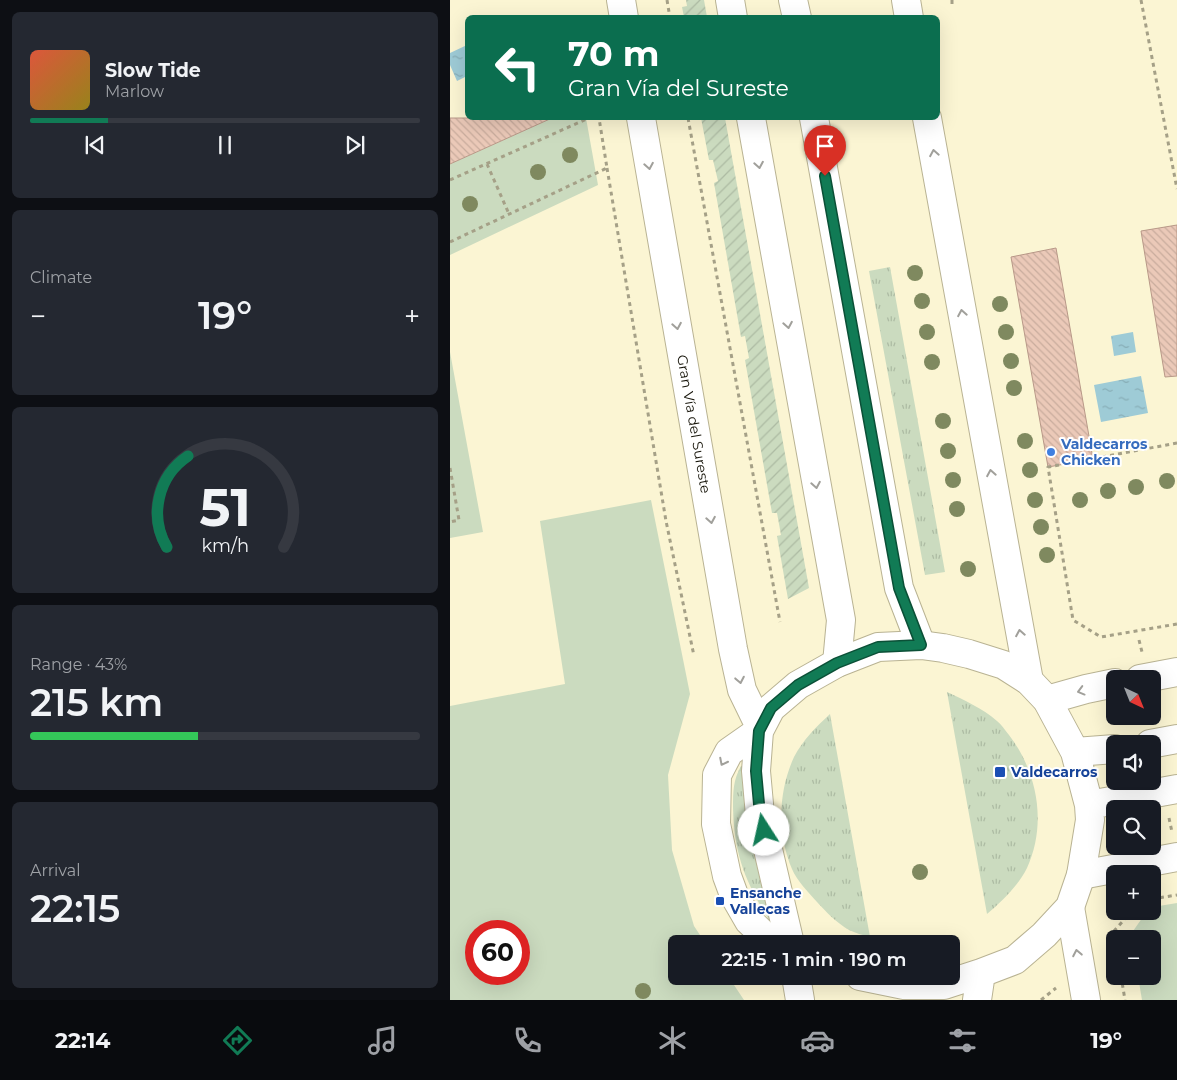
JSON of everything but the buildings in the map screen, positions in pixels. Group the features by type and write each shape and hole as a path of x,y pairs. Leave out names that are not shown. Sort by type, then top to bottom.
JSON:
{"street":[{"path":"620,0 623,15"},
{"path":"730,0 732,15"},
{"path":"793,0 796,15"},
{"path":"906,0 908,15"},
{"name":"Gran Vía del Sureste","path":"641,120 734,650 742,690 760,729"},
{"path":"751,120 841,620 837,663"},
{"path":"814,120 899,588 921,645"},
{"path":"884,985 906,993 944,985 1015,960 1044,935 1070,906 1081,875 1090,820 1089,805 1075,752 1038,690 927,120"},
{"path":"788,935 760,815 756,771 760,729 771,708 798,685 837,663 878,647 921,645 969,654 1004,665 1038,690 1086,689 1106,685"},
{"path":"1161,675 1177,672"},
{"path":"760,729 729,752 717,774 716,824 727,876 734,895 749,921 764,935"},
{"path":"1161,742 1177,739"},
{"path":"1075,752 1106,750"},
{"path":"1089,805 1177,789"},
{"path":"1081,875 1177,857"},
{"path":"1070,906 1086,1000"},
{"path":"977,1000 981,973"},
{"path":"798,985 800,1000"}],"path":[{"path":"667,0 670,15"},
{"path":"952,0 952,6"},
{"path":"1141,0 1177,189"},
{"path":"450,180 585,120"},
{"path":"599,120 664,511 694,656"},
{"path":"688,120 780,622"},
{"path":"487,164 510,214"},
{"path":"450,242 606,168"},
{"path":"1177,443 1048,467 1073,620 1101,637 1177,624"},
{"path":"450,468 459,520 450,522"},
{"path":"1161,898 1177,895"},
{"path":"1115,930 1124,920"},
{"path":"1122,985 1125,1000"},
{"path":"1041,1000 1057,988"}],"green space":[{"path":"686,0 704,0 707,15 684,15 682,7 687,6"},
{"path":"548,120 586,120 598,185 450,255 450,164"},
{"path":"701,120 725,120 809,588 788,599 777,536 781,535 777,513 772,513 745,360 749,358 745,336 741,337 714,183 718,181 713,160 709,160"},
{"path":"890,267 945,572 925,575 869,271"},
{"path":"450,352 483,532 450,538"},
{"path":"651,500 690,694 668,775 672,850 694,926 700,935 668,935 668,985 734,985 744,1000 450,1000 450,706 565,684 540,521"},
{"path":"947,692 979,708 1002,725 1019,750 1033,782 1038,817 1033,851 1023,875 1004,898 987,914"},
{"path":"830,714 870,935 849,930 836,921 800,882 792,869 787,855 781,813 785,784 794,757 801,745"},
{"path":"741,766 745,767 771,923 748,882 736,840 733,791 736,776"},
{"path":"1177,903 1177,1000 1142,1000 1140,985 1161,985 1161,930 1134,930 1141,920 1161,920 1161,906"}],"water":[{"path":"465,46 465,77 457,81 450,65 450,53"},
{"path":"1133,332 1136,352 1114,356 1111,336"},
{"path":"1141,376 1148,413 1101,422 1094,385"}],"place":[{"name":"Valdecarros Chicken","path":"1051,452"},
{"name":"Valdecarros","path":"1000,772"},
{"name":"Ensanche Vallecas","path":"720,901"}],"route":[{"path":"764,830 760,815 756,771 759,731 771,708 798,685 837,663 878,647 921,645 899,588 825,176"}]}
